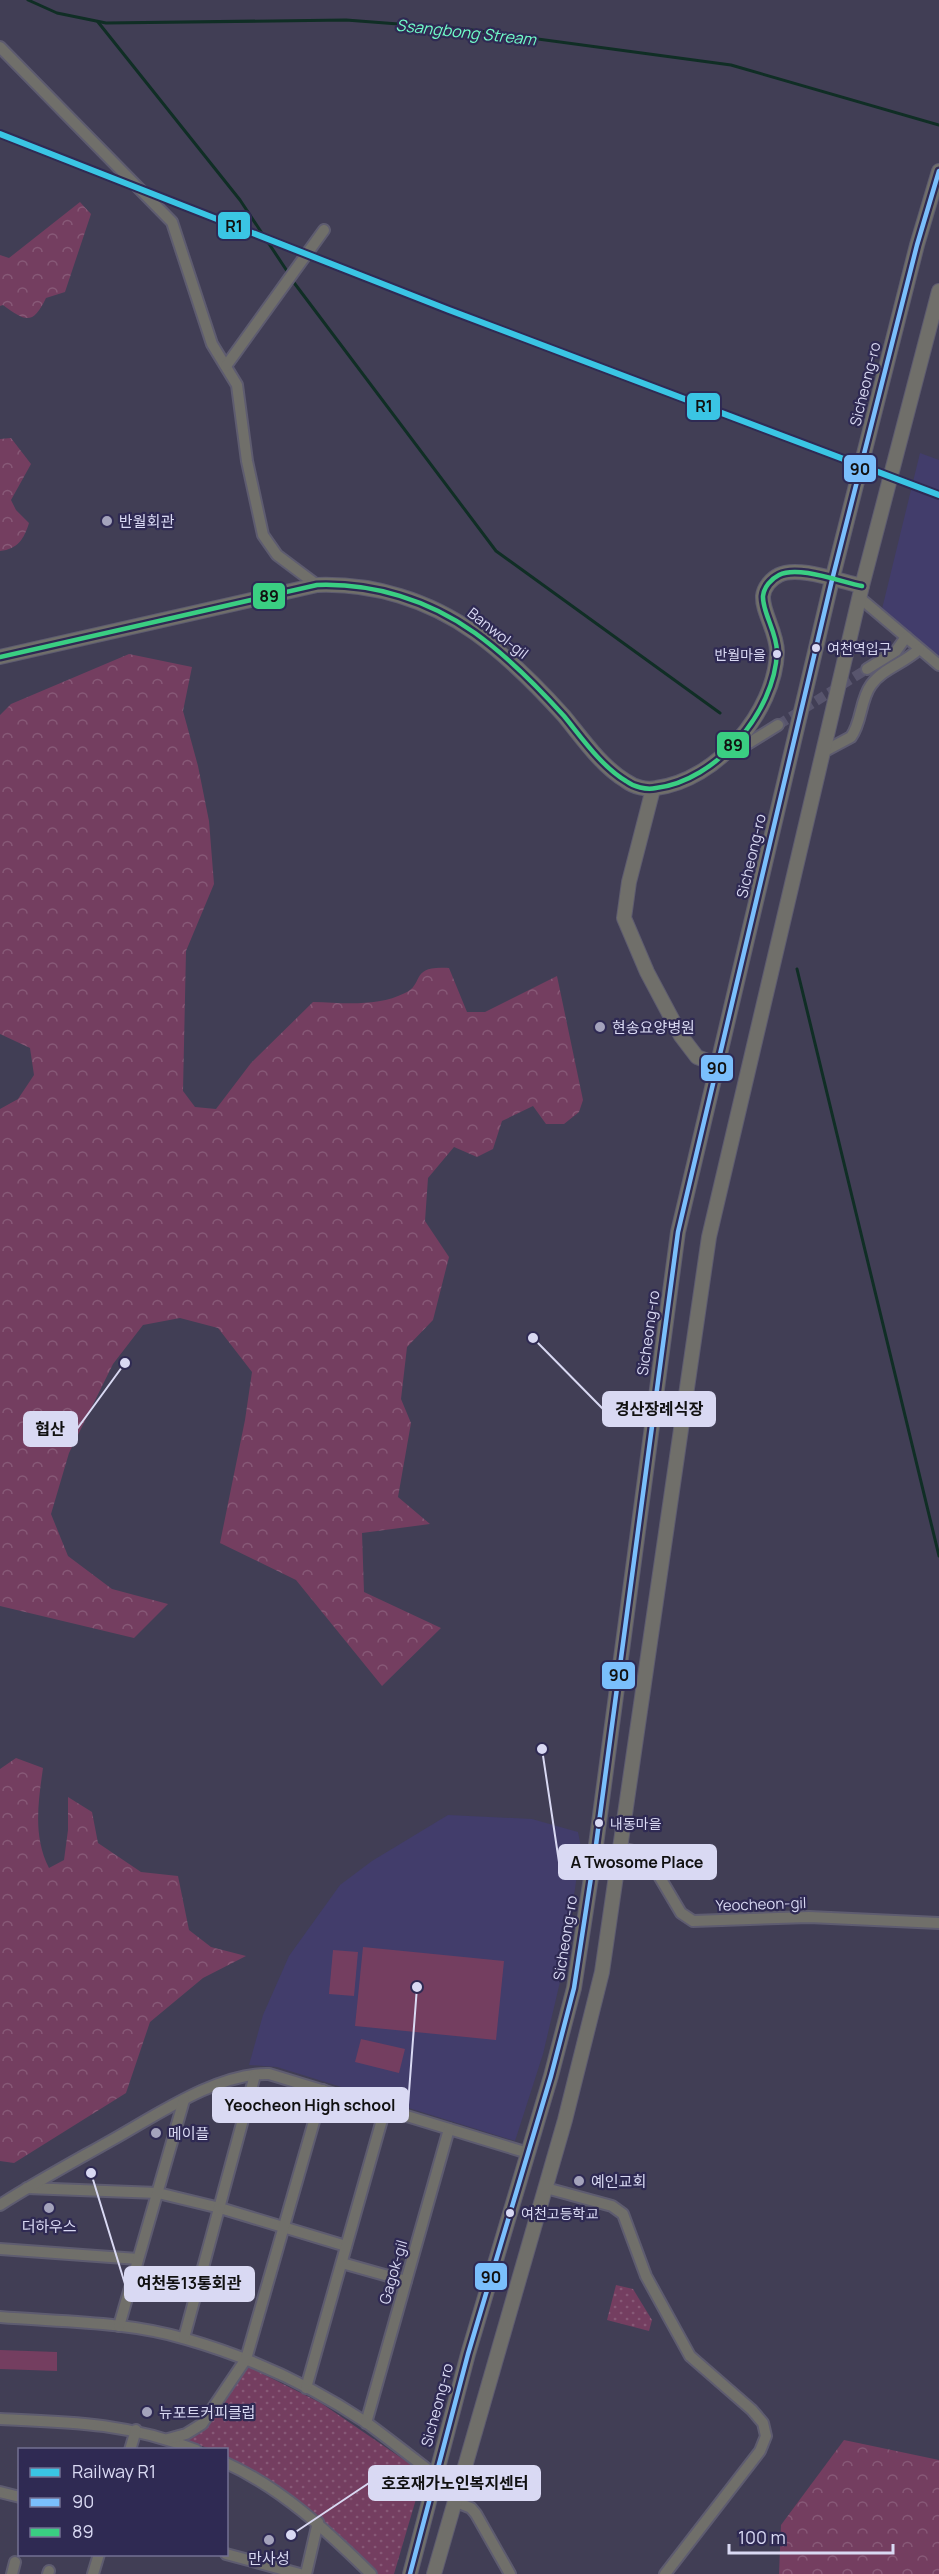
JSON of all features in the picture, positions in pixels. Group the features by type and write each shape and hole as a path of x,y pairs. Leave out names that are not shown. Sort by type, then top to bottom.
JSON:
{"street":[{"path":"0,48 172,222 212,344 237,385 247,461 266,541 277,555 317,585"},
{"name":"Sicheong-ro","path":"410,2574 468,2355 528,2153 573,1988 596,1845 678,1232 832,580 917,245 939,171"},
{"path":"226,366 324,230"},
{"path":"434,2574 580,2067 602,1972 709,1237 786,930 823,752 861,592 939,291"},
{"path":"718,1065 705,1061 691,1051 663,1004 626,925 624,907 653,789 693,776 722,755 754,720 771,688 776,642 763,603 765,589 779,575 798,571 832,580 861,592 906,637 939,665"},
{"name":"Banwol-gil","path":"0,657 317,585 354,586 394,594 432,607 461,624 527,677 606,765 627,782 653,789"},
{"path":"867,669 896,651 906,637"},
{"path":"823,752 851,737 866,694 877,678 911,657 919,649"},
{"path":"722,755 736,751 778,725"},
{"path":"627,782 643,803 644,820"},
{"path":"596,1845 621,1848"},
{"name":"Yeocheon-gil","path":"621,1848 646,1854 681,1913 693,1921 809,1917 939,1923"},
{"path":"0,2205 26,2188 184,2100 221,2084 255,2074 269,2074 528,2153"},
{"path":"184,2338 255,2074"},
{"path":"168,2439 186,2434 202,2424 246,2359 323,2090"},
{"path":"119,2326 184,2100"},
{"path":"306,2388 385,2109"},
{"name":"Gagok-gil","path":"366,2423 449,2129"},
{"path":"26,2188 158,2193 220,2208 346,2246"},
{"path":"546,2188 612,2206 623,2214 646,2276 690,2356 752,2410 765,2429 765,2441 757,2456 665,2574"},
{"path":"0,2249 138,2259"},
{"path":"342,2263 406,2281"},
{"path":"0,2317 119,2326 184,2338 246,2359 306,2388 366,2423 436,2476"},
{"path":"468,2355 494,2361"},
{"path":"0,2419 107,2425 136,2430 191,2448"},
{"path":"131,2448 136,2430"},
{"path":"228,2464 268,2487 318,2522 371,2574"},
{"path":"0,2492 18,2496"},
{"path":"454,2501 471,2508 476,2514 510,2574"},
{"path":"306,2574 318,2522"},
{"path":"228,2555 300,2574"},
{"path":"93,2574 98,2556"},
{"path":"12,2574 15,2562"}],"shaded area":[{"path":"920,453 939,460 939,655 936,659 882,609"},
{"path":"448,1815 532,1819 578,1832 581,1847 564,1965 543,2054 515,2141 277,2067 249,2065 263,2015 289,1956 340,1885 372,1861"}],"green space":[{"path":"80,202 91,214 65,292 46,298 33,317 23,317 3,305 0,306 0,255 9,258"},
{"path":"11,438 31,464 11,500 16,510 29,523 25,534 16,545 0,551 0,439"},
{"path":"129,654 192,667 183,711 198,766 209,821 214,884 186,951 183,1091 195,1107 216,1109 251,1063 313,1002 360,1003 383,1000 411,989 423,972 428,969 449,968 467,1012 485,1012 557,976 583,1100 579,1112 564,1124 546,1124 533,1106 502,1121 493,1149 477,1157 454,1147 428,1178 425,1221 449,1257 433,1320 407,1347 401,1399 411,1423 398,1497 430,1524 362,1533 364,1592 441,1628 382,1686 296,1580 220,1543 245,1420 252,1372 218,1328 180,1318 143,1325 113,1364 69,1453 51,1514 68,1556 112,1589 168,1604 134,1638 0,1606 0,1109 18,1099 34,1075 30,1048 0,1034 0,715 11,704"},
{"path":"16,1758 43,1768 38,1820 41,1844 49,1868 64,1860 68,1830 68,1797 92,1812 98,1843 141,1872 178,1876 189,1930 211,1947 246,1956 203,1978 150,2022 126,2093 14,2163 0,2161 0,1769"},
{"path":"363,1947 504,1961 496,2040 355,2026"},
{"path":"333,1950 358,1952 354,1996 329,1994"},
{"path":"361,2039 405,2049 399,2073 355,2062"},
{"path":"616,2285 633,2289 652,2320 649,2331 607,2320"},
{"path":"0,2350 57,2352 57,2371 0,2369"},
{"path":"247,2366 321,2403 416,2468 421,2482 394,2574 377,2574 289,2496 228,2458 228,2448 208,2448 180,2439 205,2428"},
{"path":"844,2440 939,2460 939,2574 779,2574 781,2525"}],"waterway":[{"name":"Ssangbong Stream","path":"28,0 57,13 106,23 346,20 464,29 731,65 939,125"},
{"path":"98,22 240,200 289,274"},
{"path":"292,280 496,551 720,713"},
{"path":"797,969 939,1556"}],"tunnel":[{"path":"778,725 867,669"}],"railway":[{"path":"0,134 449,310 939,495"}],"rail line":[{"name":"R1","path":"0,134 449,310 939,495"}],"transit line":[{"name":"90","path":"410,2574 468,2354 551,2076 574,1988 596,1845 678,1232 832,580 917,245 939,171"},
{"name":"89","path":"0,657 317,585 359,587 379,591 400,596 439,611 475,633 499,651 532,683 564,716 608,768 633,785 652,789 678,783 700,772 720,758 754,720 766,698 774,675 777,652 775,637 763,602 766,586 771,581 787,572 797,572 820,575 862,586"}],"place":[{"name":"반월회관","path":"107,521"},
{"name":"여천역입구","path":"816,648"},
{"name":"반월마을","path":"777,654"},
{"name":"현송요양병원","path":"600,1027"},
{"name":"경산장례식장","path":"533,1338"},
{"name":"협산","path":"125,1363"},
{"name":"A Twosome Place","path":"542,1749"},
{"name":"내동마을","path":"599,1823"},
{"name":"Yeocheon High school","path":"417,1987"},
{"name":"메이플","path":"156,2133"},
{"name":"여천동13통회관","path":"91,2173"},
{"name":"예인교회","path":"579,2181"},
{"name":"더하우스","path":"49,2208"},
{"name":"여천고등학교","path":"510,2213"},
{"name":"뉴포트커피클럽","path":"147,2412"},
{"name":"호호재가노인복지센터","path":"291,2535"},
{"name":"만사성","path":"269,2540"}]}
